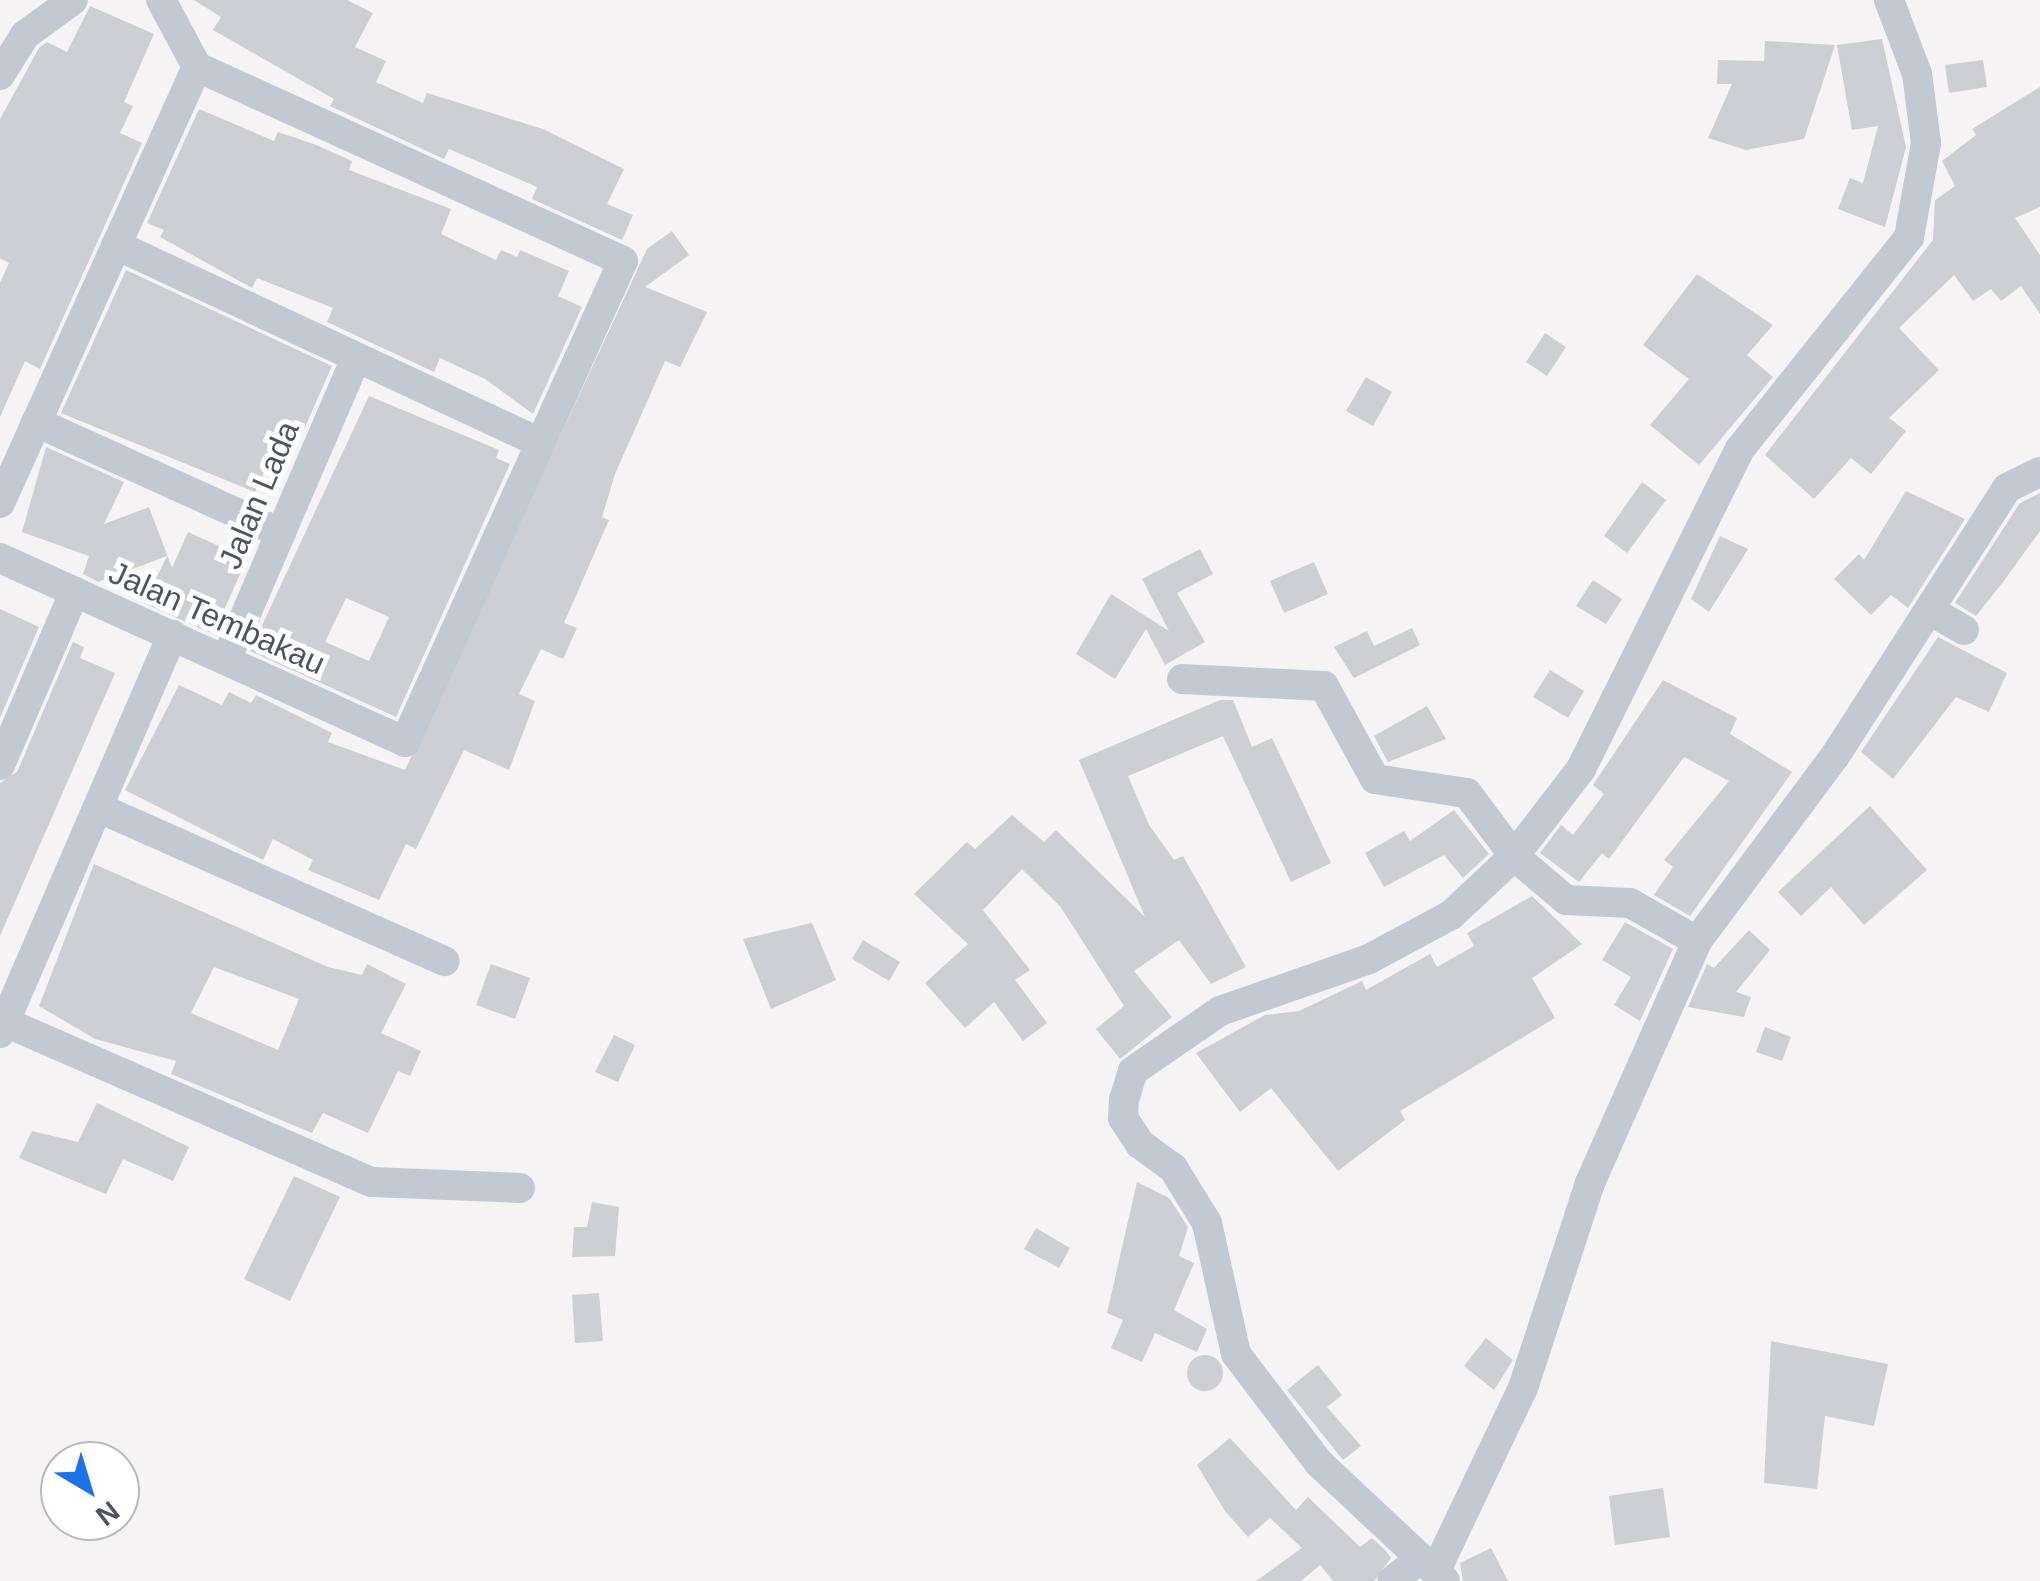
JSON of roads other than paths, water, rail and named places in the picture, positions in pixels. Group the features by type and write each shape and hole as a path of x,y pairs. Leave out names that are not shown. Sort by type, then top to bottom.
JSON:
{"street":[{"path":"0,75 25,35 73,0"},
{"path":"116,244 539,442 623,262 197,67 161,0"},
{"path":"1434,1569 1319,1463 1236,1354 1208,1223 1174,1168 1140,1144 1123,1118 1124,1100 1133,1071 1220,1012 1370,960 1452,915 1514,856 1581,769 1740,448 1908,237 1926,143 1917,74 1889,0"},
{"path":"0,503 197,67"},
{"name":"Jalan Lada","path":"226,660 356,358"},
{"path":"36,422 281,533"},
{"name":"Jalan Tembakau","path":"0,558 405,742 539,442"},
{"path":"1392,1581 1434,1569 1523,1388 1590,1183 1697,941 1930,611 2006,488 2040,472"},
{"path":"0,764 75,592"},
{"path":"1930,611 1964,630"},
{"path":"172,635 99,808 12,975 2,1028 372,1182 520,1188"},
{"path":"1182,679 1324,686 1363,768 1375,779 1467,794 1514,856 1566,900 1630,903 1697,941"},
{"path":"99,808 444,961"}]}
